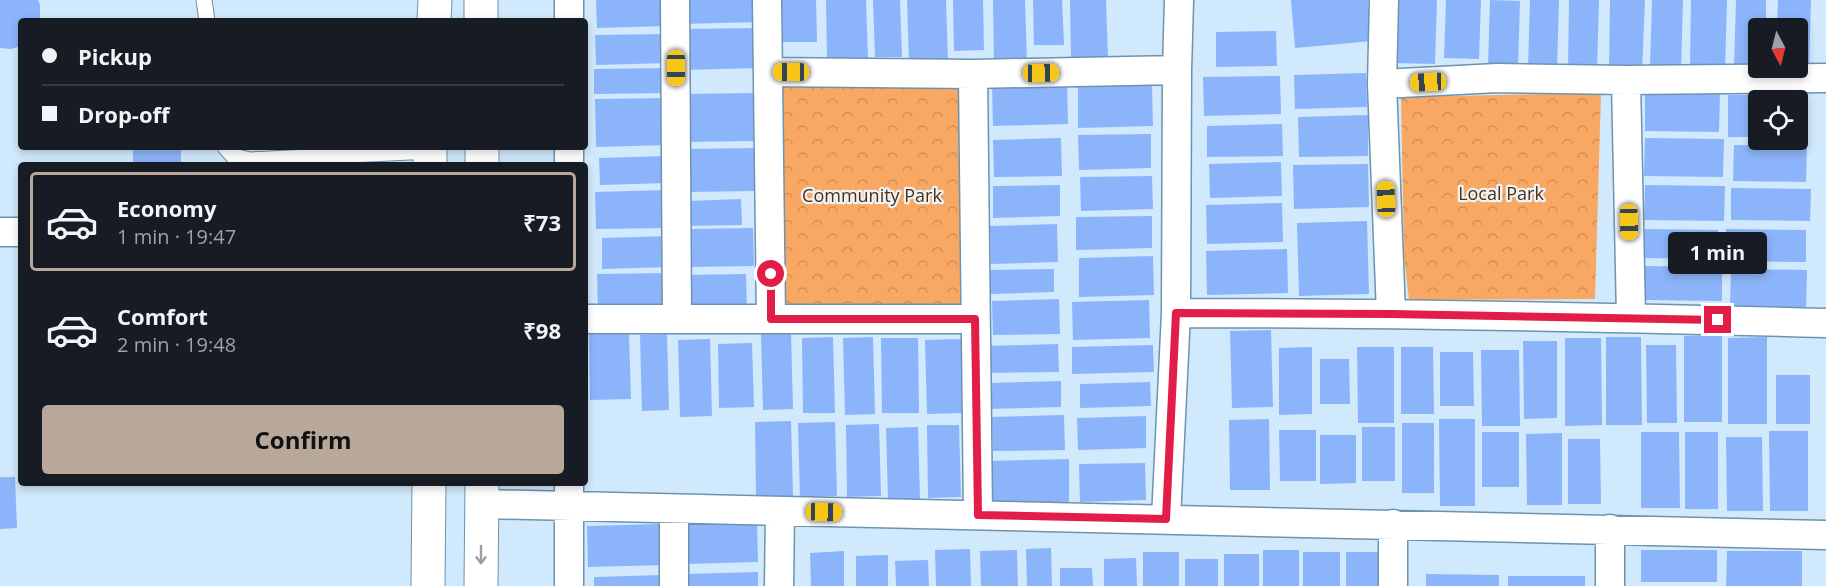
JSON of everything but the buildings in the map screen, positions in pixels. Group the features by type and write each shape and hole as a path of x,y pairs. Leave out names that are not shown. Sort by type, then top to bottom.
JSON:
{"street":[{"path":"434,18 435,0"},
{"path":"481,0 481,18"},
{"path":"569,0 569,18"},
{"path":"675,0 677,319"},
{"path":"767,0 771,319"},
{"path":"1166,519 1176,313 1179,0"},
{"path":"1384,0 1382,84 1391,314"},
{"path":"768,72 973,74 1177,70"},
{"path":"973,74 978,515"},
{"path":"1382,84 1497,78 1626,80 1826,78"},
{"path":"1626,80 1631,317"},
{"path":"0,232 18,232"},
{"path":"1176,313 1631,317 1826,323"},
{"path":"588,319 975,319"},
{"path":"428,586 429,486"},
{"path":"481,586 482,494 568,495 674,509 1826,535"},
{"path":"568,495 568,586"},
{"path":"674,509 674,586"},
{"path":"779,586 780,511"},
{"path":"1393,524 1393,586"},
{"path":"1610,529 1610,586"}],"lane":[{"path":"204,0 207,18"},
{"path":"228,150 233,156 250,160 430,154"}],"green space":[{"name":"Community Park","path":"768,72 973,74 975,319 771,319"},
{"name":"Local Park","path":"1601,93 1595,299 1409,300 1404,256 1401,97"}],"route":[{"path":"771,274 771,319 975,319 978,515 1166,519 1176,313 1631,317 1718,320"}]}
